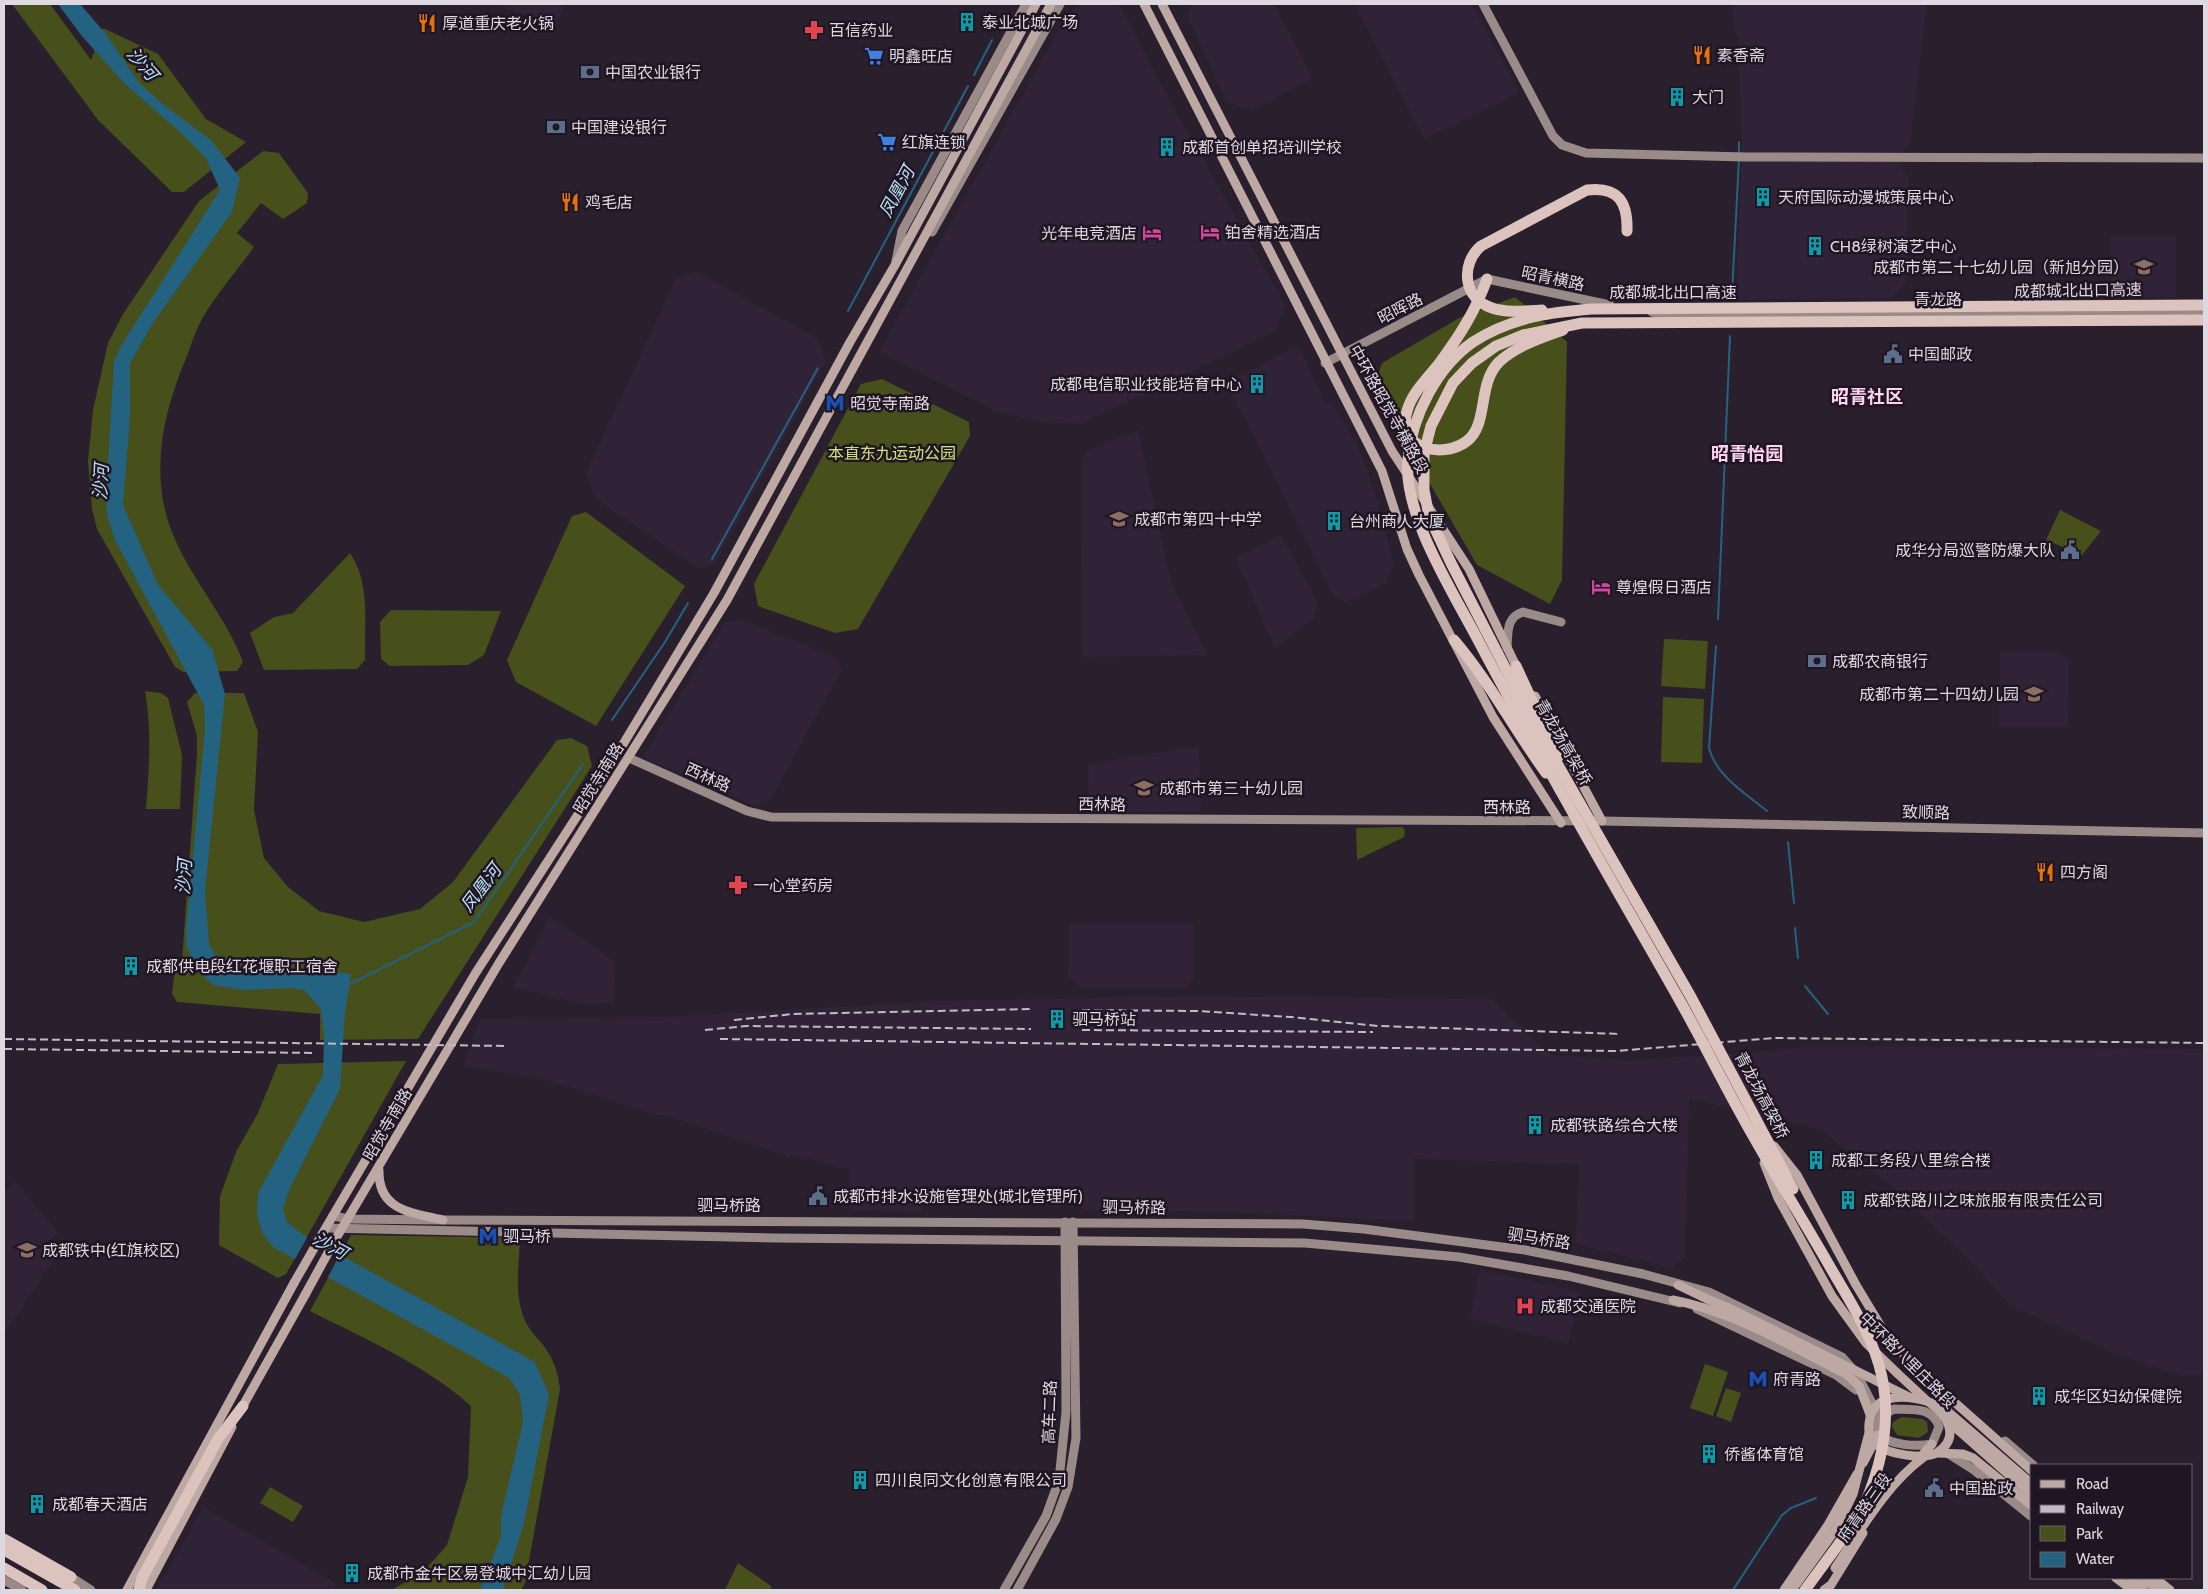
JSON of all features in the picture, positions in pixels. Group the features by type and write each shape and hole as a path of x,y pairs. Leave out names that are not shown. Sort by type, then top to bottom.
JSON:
{"highway":[{"path":"1591,309 1510,311 1489,307 1475,297 1468,284 1469,261 1473,253 1481,246 1587,190 1599,189 1619,197 1627,214 1627,231"},
{"path":"1488,279 1480,300 1463,332 1410,401 1405,423 1408,435 1414,443 1429,449 1450,449 1467,441 1473,434 1486,381 1498,364 1516,349 1582,323"},
{"name":"成都城北出口高速","path":"1479,630 1419,525 1410,490 1408,461 1422,405 1435,383 1455,358 1473,342 1499,328 1536,316 1591,309 2204,305"},
{"name":"成都城北出口高速","path":"1479,630 1429,516 1424,490 1424,453 1431,426 1453,383 1472,362 1496,346 1524,335 1582,323 2204,320"},
{"name":"青龙场高架桥","path":"1479,630 1521,723 1575,805 1691,997 1766,1135 1789,1183 1880,1344 1890,1378 1893,1402 1890,1444 1878,1490 1863,1521 1814,1590"},
{"path":"1454,640 1480,671 1512,725 1575,805"},
{"path":"1516,666 1575,805"},
{"name":"青龙场高架桥","path":"1575,805 1756,1142 1853,1306 1875,1352 1884,1391 1882,1456 1868,1497 1858,1518 1805,1590"},
{"path":"138,1590 142,1578 218,1439 243,1406"},
{"path":"4,1539 71,1577"},
{"path":"4,1550 76,1590"},
{"path":"4,1568 42,1590"}],"main road":[{"name":"昭觉寺南路","path":"127,1590 294,1283 475,974 619,751 714,593 1036,4"},
{"name":"昭觉寺南路","path":"146,1590 243,1406 335,1240 499,963 727,600 1051,4"},
{"name":"中环路昭觉寺横路段","path":"1144,4 1382,471 1407,550 1493,717 1561,823"},
{"name":"中环路昭觉寺横路段","path":"1162,4 1392,451 1469,569 1516,666 1560,740 1602,822"},
{"name":"中环路八里庄路段","path":"1766,1135 1797,1175 1856,1285 1885,1333 1916,1368 2030,1469"},
{"name":"中环路八里庄路段","path":"1756,1142 1778,1198 1846,1320 1866,1344 2030,1493"},
{"path":"378,1168 381,1189 386,1199 393,1205 443,1220"},
{"path":"1678,1285 1726,1314 1846,1374 1859,1386 1876,1423"},
{"path":"1673,1300 1705,1302 1729,1308 1946,1417 1949,1429 1946,1445 1938,1453"},
{"path":"1792,1590 1836,1528 1853,1494 1869,1433 1876,1423 1875,1405 1887,1399 1911,1398"},
{"path":"1928,1407 1947,1411 2030,1482"},
{"name":"府青路三段","path":"1784,1590 1828,1525 1876,1423"},
{"path":"1869,1433 1875,1444 1893,1453 1924,1456 1938,1453 1963,1454 1973,1458 2030,1504"},
{"name":"府青路三段","path":"1824,1590 1831,1585 1891,1492 1932,1444"},
{"path":"1820,1590 1892,1487 1908,1468 1924,1456"},
{"path":"2117,1579 2132,1590"},
{"path":"2131,1579 2144,1590"},
{"path":"2144,1579 2158,1590"},
{"path":"2156,1579 2169,1589"}],"street":[{"name":"昭觉寺南路","path":"895,265 902,231 1026,4"},
{"name":"昭觉寺南路","path":"905,271 924,245 1060,4"},
{"path":"1483,4 1546,125 1562,145 1586,153 1746,157 2204,158"},
{"name":"昭晖路","path":"1325,362 1488,279"},
{"name":"昭青横路","path":"1488,279 1578,300 1671,316"},
{"name":"青龙路","path":"1671,316 2204,312"},
{"path":"1507,648 1510,622 1518,614 1523,612 1560,622"},
{"name":"西林路","path":"629,758 747,811 771,817 1648,822"},
{"name":"致顺路","path":"1648,822 2204,833"},
{"name":"驷马桥路","path":"333,1216 349,1219 443,1220 1303,1224 1364,1229 1574,1258 1709,1292 1842,1357 1857,1374 1876,1423"},
{"name":"高车二路","path":"1004,1590 1046,1516 1059,1480 1065,1438 1065,1240 1069,1222"},
{"name":"高车二路","path":"1017,1590 1056,1519 1068,1487 1076,1438 1074,1241 1069,1222"},
{"name":"驷马桥路","path":"326,1228 342,1230 766,1238 1305,1244 1363,1247 1460,1257 1568,1276 1673,1300 1703,1312 1845,1380 1854,1386 1876,1423"},
{"path":"1928,1407 1939,1427 1932,1444"},
{"path":"2030,1515 1974,1470 1932,1444 1917,1445 1894,1442 1876,1423 1894,1409 1928,1407 1987,1426 2032,1464"},
{"path":"4,1532 91,1590"},
{"path":"2161,1579 2169,1589"},
{"path":"4,1580 22,1590"}],"shaded area":[{"path":"496,4 565,4 556,26"},
{"path":"1079,4 1117,4 1122,9 1157,77 1285,305 1276,331 1080,424 1043,422 998,412 879,352 1067,15"},
{"path":"1192,4 1277,4 1276,7 1313,78 1252,110 1227,102 1187,16"},
{"path":"1355,4 1472,4 1519,93 1424,139"},
{"path":"1731,4 1927,4 1910,143 1901,154 1901,169 1909,177 1905,284 1891,298 1736,299 1742,149 1738,37 1735,32"},
{"name":"成都市第二十七幼儿园（新旭分园）","path":"2111,237 2176,237 2176,297 2111,297"},
{"path":"697,272 819,339 826,362 715,563 699,569 595,498 586,473 676,279"},
{"path":"1294,347 1301,350 1325,404 1331,401 1358,446 1377,499 1394,565 1385,584 1346,602 1335,598 1228,386 1230,382"},
{"name":"成都市第四十中学","path":"1138,430 1170,578 1208,655 1082,657 1081,460 1086,452"},
{"path":"1281,535 1318,603 1313,619 1275,649 1236,558"},
{"path":"743,620 834,657 842,669 770,800 755,806 643,757 725,622"},
{"name":"成都市第二十四幼儿园","path":"2000,652 2059,652 2069,662 2068,727 1999,727"},
{"name":"成都市第三十幼儿园","path":"1199,746 1201,811 1089,812 1088,764"},
{"path":"550,917 594,946 615,964 614,1002 600,1004 572,1002 513,987"},
{"path":"1069,924 1193,924 1193,979 1187,987 1081,987 1068,975"},
{"path":"1192,996 1492,999 1550,1055 1614,1059 1618,1061 1813,1046 2204,1049 2204,1375 2180,1375 2146,1365 2107,1350 2010,1305 1973,1264 1892,1186 1824,1132 1798,1123 1785,1122 1689,1098 1685,1258 1672,1268 1576,1244 1579,1164 1414,1159 1414,1221 1248,1213 1083,1209 1082,1186 922,1185 921,1211 849,1210 850,1168 837,1168 793,1154 790,1158 676,1118 651,1114 544,1079 463,1066 480,1019 663,1017 941,1001"},
{"name":"成都铁中(红旗校区)","path":"16,1182 58,1233 45,1243 56,1256 7,1330 4,1327 4,1191"},
{"name":"成都交通医院","path":"1480,1270 1581,1292 1568,1343 1470,1319"},
{"path":"203,1507 337,1584 332,1590 157,1590"}],"green space":[{"path":"12,4 50,4 91,60 103,28 158,54 206,119 246,142 184,192 172,192 98,120"},
{"path":"263,151 279,153 308,193 307,203 283,219 261,203 237,233 254,247 213,302 197,330 171,399 162,443 160,466 165,510 172,532 188,565 236,645 243,662 237,671 183,672 175,667 97,529 92,509 88,461 93,410 108,343 123,314 199,201"},
{"path":"1515,297 1567,342 1562,580 1550,604 1477,565 1374,387 1382,363 1461,317"},
{"name":"本直东九运动公园","path":"882,379 969,422 970,436 858,629 835,633 758,606 754,584 861,384"},
{"path":"2060,510 2101,531 2082,555 2046,540"},
{"path":"586,512 685,586 596,726 516,682 507,660 572,516"},
{"path":"350,553 357,565 364,591 365,660 357,669 264,670 250,633 274,617 293,613"},
{"path":"391,610 501,611 484,655 468,665 390,666 381,659 380,622"},
{"path":"1664,639 1708,641 1705,689 1661,686"},
{"path":"145,691 161,693 168,698 182,755 180,809 146,809 149,735"},
{"path":"195,693 244,693 258,732 254,810 264,858 288,887 319,911 364,922 420,909 453,882 557,740 571,738 587,746 592,766 418,1039 320,1040 320,1014 177,1002 172,994 176,959 182,961 197,754 197,736 187,702"},
{"path":"1663,697 1704,699 1702,763 1661,762"},
{"path":"1402,827 1405,830 1404,837 1357,860 1356,828"},
{"path":"406,1061 286,1274 278,1278 219,1245 220,1196 236,1152 258,1113 278,1064"},
{"path":"351,1235 520,1238 518,1278 521,1308 529,1327 552,1359 560,1389 525,1583 521,1590 392,1590 425,1570 447,1545 468,1477 471,1406 434,1377 414,1365 373,1342 310,1311"},
{"path":"1705,1364 1728,1372 1713,1416 1690,1408"},
{"path":"1726,1388 1741,1393 1731,1422 1716,1416"},
{"path":"1902,1417 1922,1419 1927,1422 1928,1432 1919,1438 1897,1435 1892,1427 1893,1422"},
{"path":"270,1487 303,1506 293,1522 260,1503"},
{"path":"738,1563 771,1586 771,1590 725,1590"}],"water":[{"path":"58,4 80,4 106,34 139,83 165,106 211,140 240,178 232,212 153,323 130,363 130,417 123,505 158,585 212,649 225,694 205,891 209,944 218,960 237,974 321,971 351,974 345,1012 340,1089 290,1188 283,1208 287,1222 302,1234 535,1362 549,1395 524,1523 503,1590 480,1590 501,1536 501,1516 523,1422 520,1394 509,1378 273,1247 263,1234 257,1216 258,1193 323,1075 324,1036 321,1009 304,990 292,988 244,990 213,985 196,969 187,947 186,931 205,730 204,705 115,540 107,515 106,499 114,361 121,346 220,190 206,158 180,132 124,83 81,35"}],"pier":[{"path":"309,1234 341,1252 327,1279 294,1261"}],"waterway":[{"name":"凤凰河","path":"974,75 992,40"},
{"name":"凤凰河","path":"848,311 968,86"},
{"path":"1739,142 1739,155"},
{"path":"1732,294 1739,159"},
{"path":"1718,619 1730,336"},
{"name":"凤凰河","path":"712,559 818,368"},
{"name":"凤凰河","path":"612,720 665,642 688,603"},
{"path":"1716,646 1709,748 1718,767 1732,783 1767,811"},
{"name":"凤凰河","path":"348,985 474,922 583,764"},
{"path":"1788,842 1794,903"},
{"path":"1795,928 1798,958"},
{"path":"1805,986 1828,1014"},
{"path":"1733,1590 1782,1515 1791,1508 1816,1498"}],"railway":[{"path":"734,1020 793,1014 1031,1009"},
{"path":"1082,1010 1197,1011 1291,1017 1378,1026 1621,1034"},
{"path":"705,1030 747,1026 1031,1029"},
{"path":"1082,1030 1373,1032"},
{"path":"720,1039 1617,1051 1774,1038 2204,1043"},
{"path":"4,1039 506,1046"},
{"path":"4,1049 316,1053"}],"place":[{"name":"泰业北城广场","path":"967,22"},
{"name":"厚道重庆老火锅","path":"427,23"},
{"name":"百信药业","path":"814,30"},
{"name":"素香斋","path":"1702,55"},
{"name":"明鑫旺店","path":"874,56"},
{"name":"中国农业银行","path":"590,72"},
{"name":"大门","path":"1677,97"},
{"name":"中国建设银行","path":"556,127"},
{"name":"红旗连锁","path":"887,142"},
{"name":"成都首创单招培训学校","path":"1167,147"},
{"name":"天府国际动漫城策展中心","path":"1763,197"},
{"name":"鸡毛店","path":"570,202"},
{"name":"铂舍精选酒店","path":"1210,232"},
{"name":"光年电竞酒店","path":"1152,233"},
{"name":"CH8绿树演艺中心","path":"1815,246"},
{"name":"成都市第二十七幼儿园（新旭分园）","path":"2144,267"},
{"name":"中国邮政","path":"1893,354"},
{"name":"成都电信职业技能培育中心","path":"1257,384"},
{"name":"昭觉寺南路","path":"835,403"},
{"name":"成都市第四十中学","path":"1119,519"},
{"name":"台州商人大厦","path":"1334,521"},
{"name":"成华分局巡警防爆大队","path":"2070,550"},
{"name":"尊煌假日酒店","path":"1601,587"},
{"name":"成都农商银行","path":"1817,661"},
{"name":"成都市第二十四幼儿园","path":"2034,694"},
{"name":"成都市第三十幼儿园","path":"1144,788"},
{"name":"四方阁","path":"2045,872"},
{"name":"一心堂药房","path":"738,885"},
{"name":"成都供电段红花堰职工宿舍","path":"131,966"},
{"name":"驷马桥站","path":"1057,1019"},
{"name":"成都铁路综合大楼","path":"1535,1125"},
{"name":"成都工务段八里综合楼","path":"1816,1160"},
{"name":"成都市排水设施管理处(城北管理所)","path":"818,1196"},
{"name":"成都铁路川之味旅服有限责任公司","path":"1848,1200"},
{"name":"驷马桥","path":"488,1236"},
{"name":"成都铁中(红旗校区)","path":"27,1250"},
{"name":"成都交通医院","path":"1525,1306"},
{"name":"府青路","path":"1758,1379"},
{"name":"成华区妇幼保健院","path":"2039,1396"},
{"name":"侨酱体育馆","path":"1709,1454"},
{"name":"四川良同文化创意有限公司","path":"860,1480"},
{"name":"中国盐政","path":"1934,1488"},
{"name":"成都春天酒店","path":"37,1504"},
{"name":"成都市金牛区易登城中汇幼儿园","path":"352,1573"}],"district":[{"name":"昭青社区","path":"1867,397"},
{"name":"昭青怡园","path":"1747,454"}],"water label":[{"name":"沙河","path":"142,64"},
{"name":"沙河","path":"101,482"},
{"name":"沙河","path":"184,877"},
{"name":"沙河","path":"330,1246"}]}
